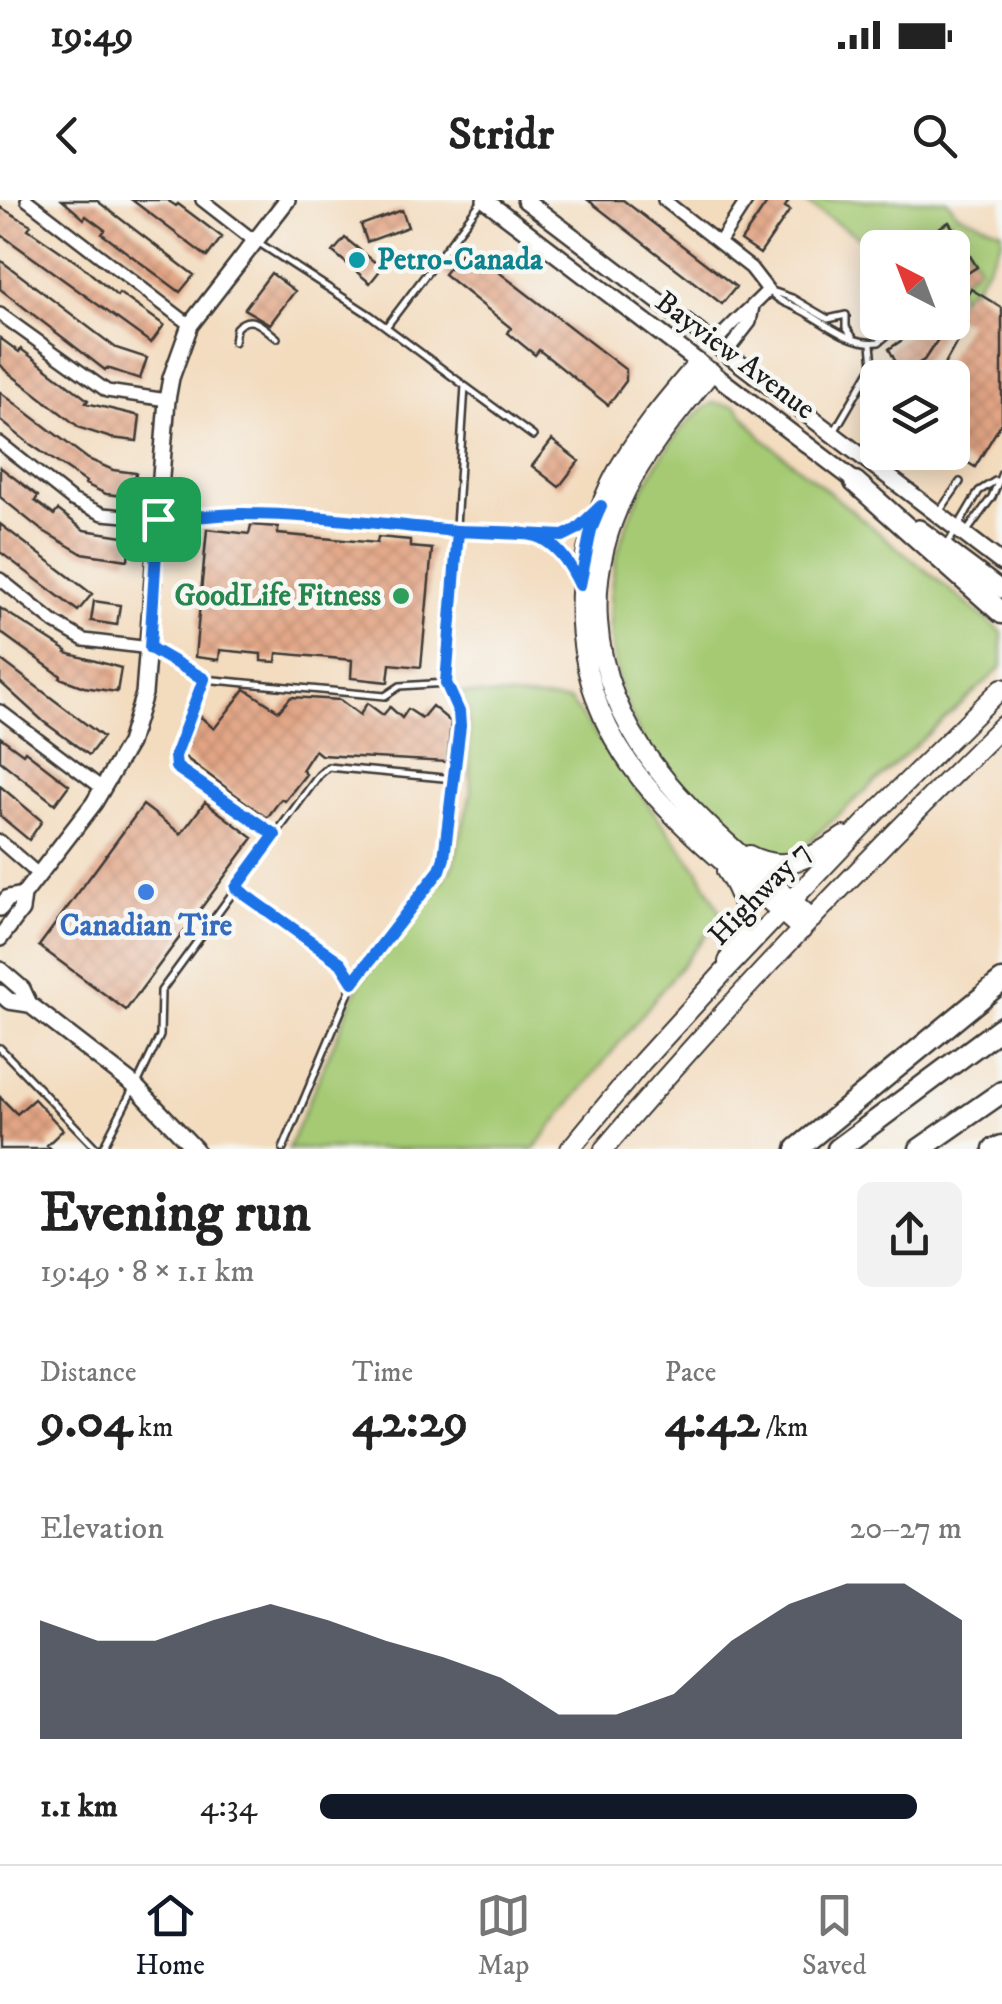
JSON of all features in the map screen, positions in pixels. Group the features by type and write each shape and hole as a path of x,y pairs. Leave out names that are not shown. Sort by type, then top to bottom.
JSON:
{"highway":[{"path":"855,482 1002,613"},
{"path":"797,1149 1002,981"},
{"path":"838,1149 1002,1027"},
{"path":"920,1149 1002,1092"},
{"path":"994,1149 1002,1146"}],"main road":[{"path":"0,938 21,910 23,895 102,788 129,742 144,694 150,648 171,378 190,324 286,200"},
{"name":"Bayview Avenue","path":"484,200 1002,590"},
{"name":"Bayview Avenue","path":"525,200 1002,563"},
{"path":"719,350 637,442 601,506 591,530 580,585 584,660 609,731 642,781 807,925"},
{"path":"705,367 628,487 610,526 600,567 597,604 607,681 636,744 718,844 738,888 744,912 740,935 724,972"},
{"name":"Highway 7","path":"570,1149 724,972 870,818 1002,688"},
{"name":"Highway 7","path":"604,1149 716,1020 1002,726"},
{"path":"718,844 763,862 798,863 870,818"},
{"path":"0,908 8,898 23,895"},
{"path":"0,970 22,989 29,1004 135,1086 195,1149"},
{"path":"0,994 10,1001 29,1004"}],"street":[{"path":"27,200 190,324"},
{"path":"202,200 256,242"},
{"path":"664,200 751,268 768,290 753,306 750,322 719,350"},
{"path":"719,243 746,200"},
{"path":"0,314 108,392 168,400"},
{"path":"0,443 72,500 103,514 158,519"},
{"path":"0,579 55,623 84,640 150,648"},
{"path":"0,710 102,788"},
{"path":"0,841 39,875"}],"lane":[{"path":"386,327 484,200"},
{"path":"256,242 386,327 533,436"},
{"path":"768,290 828,318 846,315 846,328 854,338"},
{"path":"768,290 785,306 798,308 847,338 871,343 878,340"},
{"path":"234,342 236,328 247,320 253,320 277,338"},
{"path":"832,435 873,365 871,343"},
{"path":"283,1149 353,982 440,870 459,712 446,683 465,386"},
{"path":"960,531 979,492 1000,476"},
{"path":"946,548 992,497 1000,476"},
{"path":"937,514 960,482"},
{"path":"158,519 192,520 240,514 539,537 563,536 577,529 601,506"},
{"path":"539,537 560,553 580,585"},
{"path":"150,648 204,679 385,696 400,686 446,683"},
{"path":"204,679 175,756 176,767 275,835"},
{"path":"0,1048 99,1149 160,1036 161,991 328,766 454,778"},
{"path":"236,888 341,963 353,982"}],"green space":[{"path":"809,200 947,200 957,213 1002,231 1002,241 974,288 970,287 970,273 979,266 970,252 970,230 956,230 949,220 932,230 860,230 860,238 807,204"},
{"path":"713,403 736,406 762,438 1002,632 1002,667 799,851 776,859 734,834 654,758 632,718 612,651 612,584 630,516 674,438"},
{"path":"457,693 570,701 698,870 722,915 534,1149 288,1149 360,982 452,869 471,793 468,708"}],"building":[{"path":"62,200 96,200 194,275 180,292"},
{"path":"132,200 167,200 178,204 222,237 207,257"},
{"path":"588,200 623,200 736,287 722,304"},
{"path":"769,200 789,200 785,207 790,210 760,254 741,241"},
{"path":"0,207 31,225 28,229 117,296 119,293 164,325 151,343 0,234"},
{"name":"Petro-Canada","path":"402,210 408,227 367,242 361,225"},
{"path":"949,222 954,230 935,230"},
{"name":"Petro-Canada","path":"345,238 382,268 370,283 333,252"},
{"path":"466,247 626,370 626,381 608,405 539,350 535,355 508,333 511,328 444,274"},
{"path":"0,260 116,348 147,358 140,379 105,370 0,289"},
{"path":"271,273 295,291 270,324 244,309"},
{"path":"970,290 1002,308 1002,422 975,467 970,464 970,360 947,360 958,340 970,340"},
{"path":"0,338 19,352 21,349 88,400 86,403 140,416 137,441 80,428 5,370 0,364"},
{"path":"902,340 937,340 924,360 895,360 889,349"},
{"path":"0,392 88,459 113,470 136,473 133,497 106,494 85,484 27,442 0,420"},
{"path":"552,440 579,461 559,487 532,466"},
{"path":"0,467 38,496 35,501 54,515 58,510 84,530 130,537 128,560 81,553 40,529 0,497"},
{"path":"0,524 92,594 78,611 0,552"},
{"path":"251,525 278,527 278,534 377,543 378,537 410,540 410,547 432,549 421,667 390,664 388,682 351,678 352,660 277,653 276,662 261,661 261,654 220,650 219,660 195,657 207,529 249,534"},
{"path":"94,601 120,605 117,625 91,621"},
{"path":"0,608 66,653 121,668 117,692 84,687 60,678 0,632"},
{"path":"0,659 103,737 89,755 44,722 0,682"},
{"path":"245,689 279,711 291,697 340,700 360,715 367,703 383,715 390,707 402,718 408,709 422,718 432,706 451,722 447,762 321,755 315,750 302,770 306,774 267,818 182,755 200,716 214,729"},
{"path":"0,737 69,785 55,804 0,761"},
{"path":"0,786 42,821 29,840 0,816"},
{"name":"Canadian Tire","path":"205,802 253,838 126,1010 39,946 143,805 181,834"},
{"path":"0,1097 17,1114 34,1099 63,1130 47,1145 51,1149 0,1149"}],"place":[{"name":"Petro-Canada","path":"357,260"},
{"name":"GoodLife Fitness","path":"401,596"},
{"name":"Canadian Tire","path":"146,892"}],"route":[{"path":"158,519 150,648 204,679 175,756 176,767 275,835 236,888 341,963 353,982 440,870 444,858 460,726 459,712 446,683 458,531 539,537 563,536 577,529 601,506 591,530 580,585 570,564 539,537 240,514 192,520 158,519"}]}
